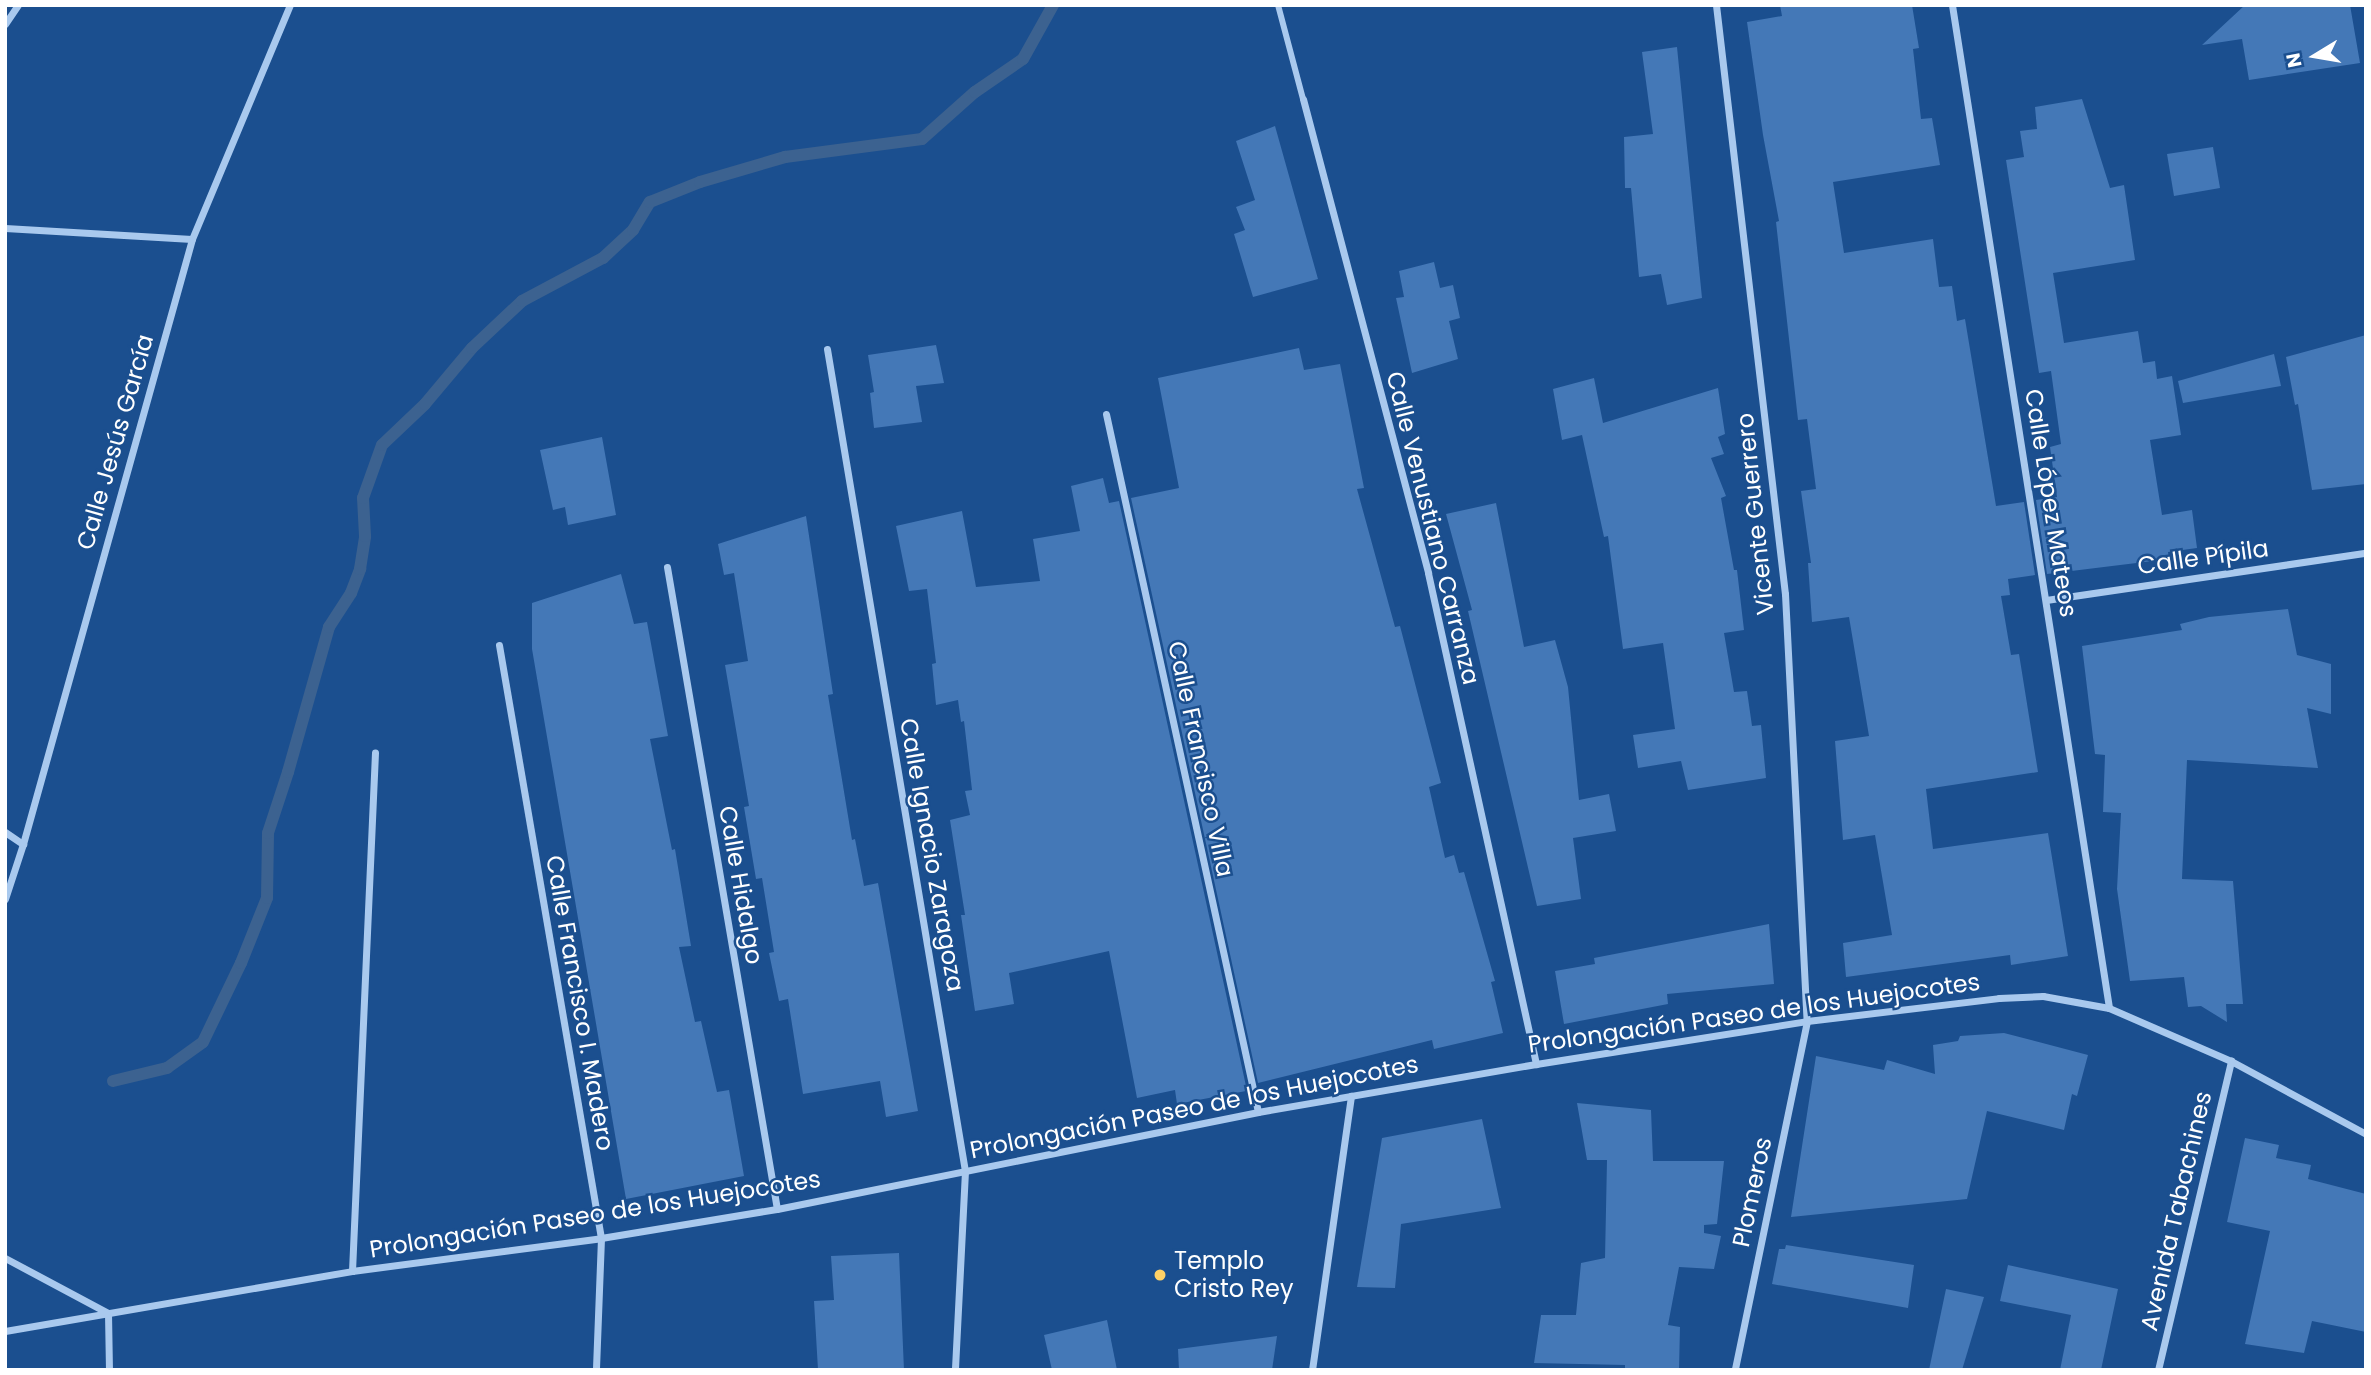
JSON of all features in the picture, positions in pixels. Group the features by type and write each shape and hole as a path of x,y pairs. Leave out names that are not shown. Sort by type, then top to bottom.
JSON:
{"street":[{"path":"5,24 18,5"},
{"name":"Calle Jesús García","path":"5,899 23,844 192,239 290,5"},
{"name":"Calle Venustiano Carranza","path":"1278,5 1428,573 1536,1063"},
{"name":"Vicente Guerrero","path":"1716,5 1785,594 1807,1021"},
{"name":"Calle López Mateos","path":"1952,5 2109,1008"},
{"path":"5,228 192,239"},
{"name":"Calle Ignacio Zaragoza","path":"828,349 965,1171 954,1370"},
{"name":"Calle Francisco Villa","path":"1106,414 1258,1112"},
{"name":"Calle Pípila","path":"2046,600 2366,553"},
{"name":"Calle Hidalgo","path":"667,567 777,1209"},
{"name":"Calle Francisco I. Madero","path":"499,645 601,1238 596,1370"},
{"path":"352,1270 375,753"},
{"path":"5,832 23,844"},
{"name":"Prolongación Paseo de los Huejocotes","path":"5,1331 352,1270 601,1238 777,1209 1258,1112 1536,1063 1807,1021 1999,998 2043,996 2109,1008 2231,1061 2366,1135"},
{"name":"Plomeros","path":"1735,1370 1807,1021"},
{"name":"Avenida Tabachines","path":"2158,1370 2231,1061"},
{"path":"1312,1370 1351,1096"},
{"path":"5,1258 108,1313 109,1370"}],"building":[{"path":"1780,5 1912,5 1919,48 1913,49 1921,119 1932,118 1940,165 1833,182 1844,253 1933,239 1939,287 1952,286 1957,321 1965,319 1996,506 2024,502 2035,575 2008,579 2010,595 2001,596 2011,655 2019,654 2038,772 1926,789 1933,849 2048,833 2068,956 2011,965 2010,955 1846,977 1843,943 1892,935 1875,835 1843,840 1835,741 1869,736 1849,617 1812,622 1808,563 1811,563 1801,491 1816,489 1807,419 1798,420 1776,222 1779,221 1763,135 1747,22 1782,16"},
{"path":"2245,5 2350,5 2360,63 2249,80 2242,39 2202,45"},
{"path":"1677,47 1702,298 1667,305 1661,274 1639,277 1631,188 1625,188 1624,137 1653,134 1642,52"},
{"path":"2082,99 2110,188 2124,185 2135,260 2053,273 2064,343 2138,331 2143,363 2155,361 2157,379 2172,376 2181,435 2150,440 2162,515 2192,510 2197,548 2168,552 2169,559 2047,574 2036,500 2057,497 2050,447 2061,444 2051,371 2039,373 2006,160 2024,157 2020,131 2037,129 2035,107"},
{"path":"1275,126 1318,279 1253,297 1234,234 1245,230 1236,207 1255,200 1236,141"},
{"path":"2213,147 2220,188 2174,196 2167,154"},
{"path":"1434,262 1440,288 1453,285 1460,318 1449,321 1458,359 1412,373 1396,298 1404,297 1399,271"},
{"path":"2366,335 2366,484 2312,490 2298,404 2295,405 2286,357"},
{"path":"936,345 944,383 916,386 922,422 874,428 870,393 874,392 868,355"},
{"path":"1299,348 1304,370 1340,364 1364,488 1357,489 1395,627 1400,626 1441,783 1429,787 1445,858 1454,855 1459,873 1464,872 1495,981 1491,982 1503,1033 1434,1049 1432,1040 1258,1083 1131,498 1179,488 1158,378"},
{"path":"2274,354 2281,386 2183,403 2178,381"},
{"path":"1594,378 1603,423 1718,388 1725,434 1718,437 1724,454 1711,458 1726,496 1721,498 1734,570 1737,570 1744,630 1724,633 1734,692 1747,691 1752,726 1761,725 1766,778 1688,790 1681,761 1638,768 1633,735 1675,729 1663,643 1623,649 1608,536 1604,537 1582,435 1562,440 1553,389"},
{"path":"602,437 616,515 568,525 565,507 553,510 540,450"},
{"path":"1103,478 1109,503 1119,501 1246,1086 1246,1091 1177,1104 1175,1090 1137,1098 1109,951 1009,973 1014,1004 975,1011 961,915 965,915 950,820 970,815 965,791 972,790 964,721 961,722 958,700 936,705 932,664 936,663 927,589 909,591 896,526 962,511 976,587 1040,581 1033,539 1080,531 1071,486"},
{"path":"1496,503 1524,647 1555,640 1568,687 1579,800 1609,794 1616,831 1573,838 1581,899 1537,906 1468,611 1472,610 1446,514"},
{"path":"806,516 833,694 828,695 852,840 855,839 864,886 878,883 918,1111 886,1117 880,1081 803,1094 788,999 779,1001 769,953 774,952 762,878 756,879 744,807 749,806 725,665 748,661 734,573 724,575 718,544"},
{"path":"621,574 634,624 647,622 668,736 650,739 672,850 675,849 691,946 679,947 695,1022 701,1021 717,1092 729,1090 744,1176 626,1199 532,649 532,603"},
{"path":"2288,609 2297,655 2331,664 2331,714 2307,708 2318,768 2187,760 2182,879 2233,881 2243,1004 2226,1004 2227,1022 2201,1006 2188,1007 2184,977 2130,981 2117,889 2121,813 2103,812 2105,755 2095,754 2082,646 2182,630 2180,624 2209,617"},
{"path":"1769,924 1774,984 1667,994 1668,1004 1564,1024 1555,971 1595,964 1594,958"},
{"path":"2004,1033 2088,1055 2077,1096 2072,1094 2064,1130 1987,1111 1967,1199 1791,1217 1816,1056 1884,1070 1887,1060 1935,1074 1933,1045 1958,1041 1960,1036"},
{"path":"1577,1103 1651,1110 1653,1161 1724,1161 1717,1224 1704,1225 1704,1233 1721,1236 1714,1269 1679,1267 1668,1325 1680,1327 1679,1370 1625,1370 1625,1365 1534,1363 1541,1315 1576,1315 1581,1263 1605,1258 1607,1160 1587,1160"},
{"path":"1482,1119 1501,1208 1401,1224 1395,1288 1357,1287 1382,1138"},
{"path":"2245,1138 2279,1145 2276,1158 2311,1165 2308,1179 2366,1194 2366,1332 2312,1321 2304,1353 2245,1344 2270,1231 2227,1222"},
{"path":"1786,1245 1914,1265 1908,1308 1772,1284 1779,1249 1785,1249"},
{"path":"899,1253 904,1370 818,1370 814,1301 834,1300 831,1256"},
{"path":"2008,1265 2118,1289 2101,1370 2060,1370 2071,1315 2000,1301"},
{"path":"1946,1289 1984,1297 1962,1370 1929,1370"},
{"path":"1107,1320 1117,1370 1052,1370 1044,1335"},
{"path":"1277,1336 1272,1370 1179,1370 1178,1349"}],"waterway":[{"path":"113,1081 167,1068 203,1042 241,963 267,898 268,833 329,627 351,593 360,569 365,536 363,498 382,445 425,404 472,348 522,301 603,258 633,230 650,202 700,182 785,157 922,139 975,92 1023,59 1053,5"}],"place":[{"name":"Templo Cristo Rey","path":"1160,1275"}]}
